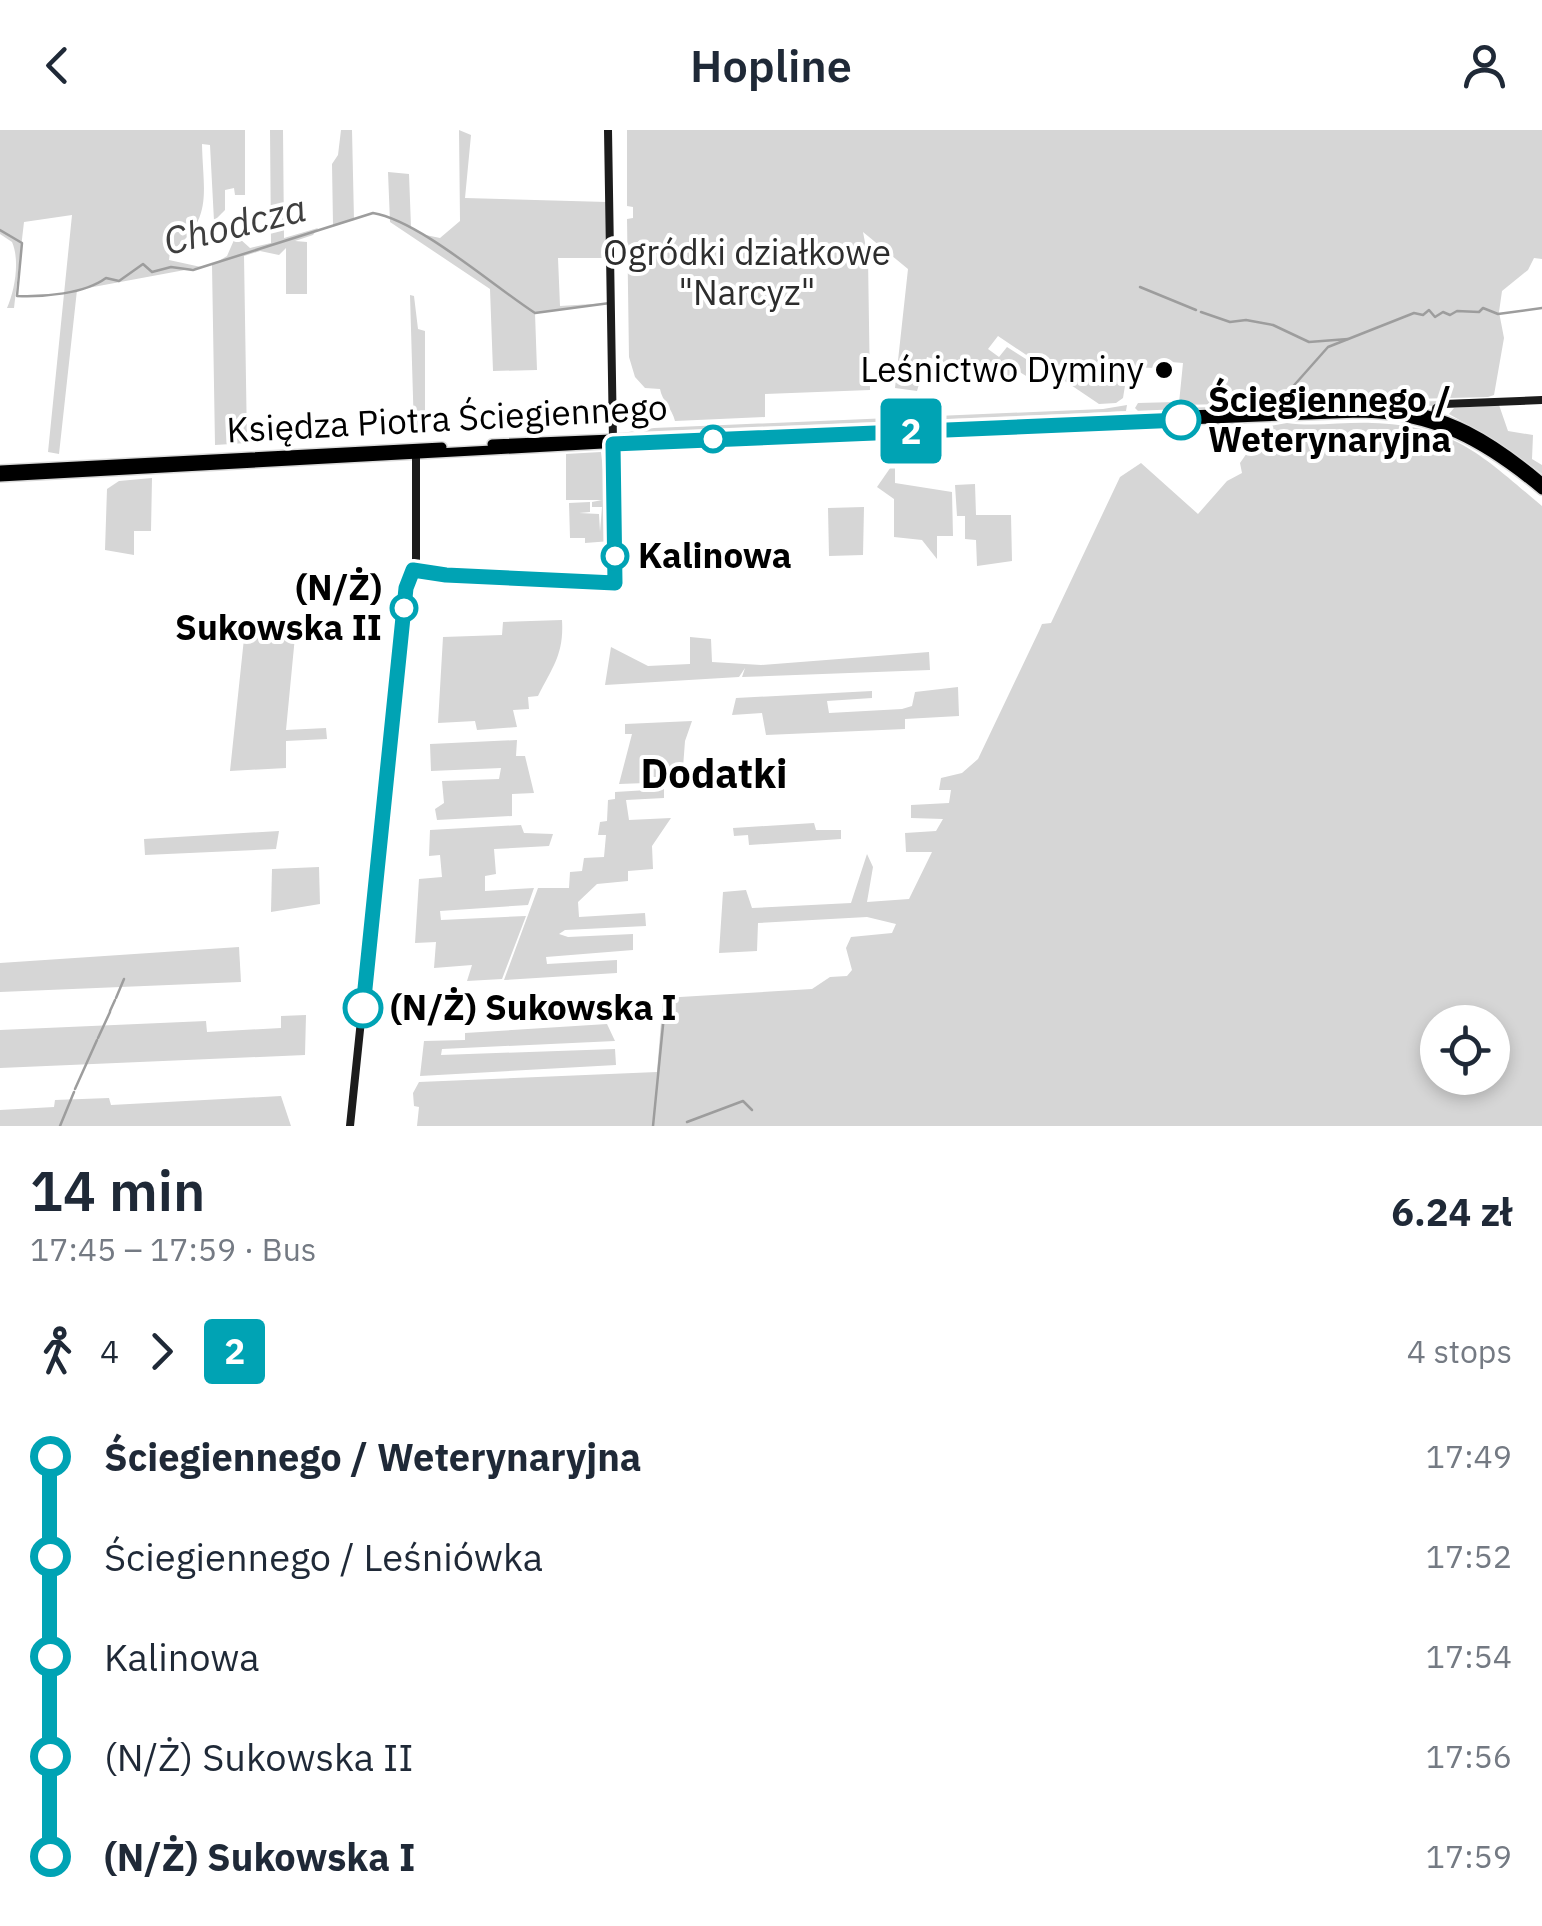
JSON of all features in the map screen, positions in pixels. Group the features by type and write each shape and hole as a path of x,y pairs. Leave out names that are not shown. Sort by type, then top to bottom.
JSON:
{"main road":[{"name":"Księdza Piotra Ściegiennego","path":"0,473 611,440 1367,406 1434,419"},
{"path":"1434,419 1448,420 1486,438 1542,482"},
{"path":"1434,419 1479,442 1542,490"}],"street":[{"path":"608,130 611,440"},
{"path":"1434,419 1450,404 1542,400"},
{"path":"1448,420 1450,404"},
{"path":"350,1126 405,598 416,552 415,451"}],"green space":[{"path":"0,130 245,130 245,195 235,195 234,188 225,190 225,210 214,221 210,145 202,144 204,191 200,217 194,229 170,252 169,260 201,267 77,290 59,454 48,452 72,215 24,222 14,308 7,308 16,257 12,242 0,234"},
{"path":"270,130 283,130 284,238 318,228 313,235 295,241 307,242 307,294 286,294 286,248 279,255 260,251 244,256 247,443 215,445 212,265 227,256 234,240 240,239 250,248 271,243"},
{"path":"341,130 352,130 354,220 333,225 332,164 338,155"},
{"path":"459,130 471,135 465,198 607,202 609,258 558,258 560,306 608,303 535,313 537,370 493,371 490,289 390,222 388,172 409,174 411,227 421,234 440,238 460,221"},
{"name":"Ogródki działkowe \"Narcyz\"","path":"627,130 1542,130 1542,259 1534,258 1528,270 1502,291 1499,312 1504,338 1494,395 1488,397 1182,405 1179,403 1183,363 1159,361 1155,368 1128,367 1123,398 1116,403 1099,404 998,336 988,349 999,357 1007,347 1037,366 1031,379 1015,369 1007,381 927,357 917,391 895,388 908,269 863,232 868,258 870,390 765,394 765,417 675,421 660,389 645,388 635,377 629,357 627,219 633,218 633,207 627,206"},
{"path":"410,295 414,296 418,329 425,331 425,431 414,431"},
{"path":"1440,401 1434,406 1423,405 1425,409 1380,403 1139,412 1135,408 1138,403 1176,402 1177,408"},
{"path":"1127,405 1126,411 622,433 654,428"},
{"path":"1499,405 1508,431 1533,435 1532,459 1542,465 1542,474 1522,459 1542,479 1491,438 1449,414 1454,408"},
{"path":"1287,423 1401,425 1447,437 1466,447 1542,506 1542,1126 417,1126 419,1107 414,1106 413,1093 419,1082 657,1072 663,998 812,989 830,977 847,976 852,970 846,948 851,937 892,933 896,924 867,917 758,923 757,951 719,953 723,892 746,890 752,908 851,903 867,854 873,867 867,902 909,899 932,852 906,852 905,833 936,831 943,819 911,818 911,805 949,803 951,790 939,790 941,778 962,773 978,759 1042,624 1051,623 1120,477 1141,463 1198,514 1227,481 1242,473 1240,463 1265,427"},
{"path":"601,452 611,541 585,543 585,538 570,538 569,503 590,502 590,512 579,513 599,514 600,532 602,507 592,507 592,502 602,500 566,500 566,454"},
{"path":"895,461 895,483 952,492 953,536 937,536 937,559 922,540 894,537 894,499 877,487"},
{"path":"152,478 151,531 134,531 134,555 105,550 107,489 119,481"},
{"path":"975,484 976,515 1011,515 1012,561 977,566 976,540 965,539 965,516 957,516 955,485"},
{"path":"864,507 863,555 829,556 828,508"},
{"path":"562,620 553,668 538,696 528,697 529,709 513,710 517,727 477,730 475,721 438,723 443,637 502,635 503,622"},
{"path":"296,626 286,730 326,728 327,739 286,741 286,768 230,771 245,629"},
{"path":"690,637 711,639 712,662 761,665 929,652 930,670 742,677 745,668 739,677 605,685 611,647 648,666 690,664"},
{"path":"958,687 959,716 905,719 905,729 766,735 762,713 732,715 736,698 872,691 872,698 827,701 829,713 902,709 912,706 915,692"},
{"path":"692,721 685,741 682,781 646,777 646,783 619,784 632,734 625,734 625,724"},
{"path":"517,740 516,756 525,756 534,793 512,794 512,816 437,820 435,809 444,803 442,781 499,779 501,768 431,771 430,744"},
{"path":"664,789 664,798 626,800 629,820 671,818 652,846 653,869 628,871 628,881 597,884 578,902 579,917 645,913 646,926 565,930 559,934 633,934 633,950 546,957 547,964 617,960 617,973 504,980 538,888 569,888 570,872 582,871 584,858 604,857 606,835 598,835 600,822 607,821 608,800 615,799 615,792"},
{"path":"814,823 816,830 841,830 841,839 749,845 748,835 734,836 733,828"},
{"path":"521,825 524,833 553,834 549,846 494,849 496,874 485,876 485,891 534,888 528,905 440,911 441,920 526,916 502,979 467,981 472,965 434,968 436,942 415,943 419,879 442,877 440,855 429,856 430,830"},
{"path":"279,831 276,849 145,855 144,839"},
{"path":"319,867 320,904 271,912 272,869"},
{"path":"239,947 241,982 0,992 0,963"},
{"path":"306,1015 305,1055 0,1068 0,1030 206,1021 207,1032 281,1028 281,1016"},
{"path":"607,1024 615,1041 442,1049 441,1055 615,1049 616,1065 420,1076 424,1041 465,1040 465,1033"},
{"path":"281,1096 291,1126 0,1126 0,1110 54,1107 55,1100 109,1098 111,1105"}],"waterway":[{"name":"Chodcza","path":"0,230 22,243 17,296 75,291 106,278 119,281 143,264 152,272 171,267 193,270 373,213 392,218 434,241 535,313 610,303"},
{"path":"1140,287 1196,310"},
{"path":"1289,391 1328,347 1414,313 1423,315 1429,310 1435,317 1443,312 1450,315 1457,311 1479,312 1483,308 1498,314 1542,308"},
{"path":"1201,312 1230,322 1246,320 1273,325 1309,342 1348,339"},
{"path":"116,998 124,979"},
{"path":"653,1126 666,995"},
{"path":"110,1011 115,1000"},
{"path":"98,1038 110,1012"},
{"path":"75,1089 97,1040"},
{"path":"60,1126 74,1092"},
{"path":"687,1122 743,1101 752,1110"}],"bus line":[{"name":"2","path":"363,1008 406,588 413,570 615,583 613,444 1181,420"}],"place":[{"name":"Leśnictwo Dyminy","path":"1164,370"},
{"name":"Ściegiennego / Weterynaryjna","path":"1181,420"},
{"name":"Kalinowa","path":"615,556"},
{"name":"(N/Ż) Sukowska II","path":"404,608"},
{"name":"(N/Ż) Sukowska I","path":"363,1008"}],"district":[{"name":"Dodatki","path":"714,774"}]}
